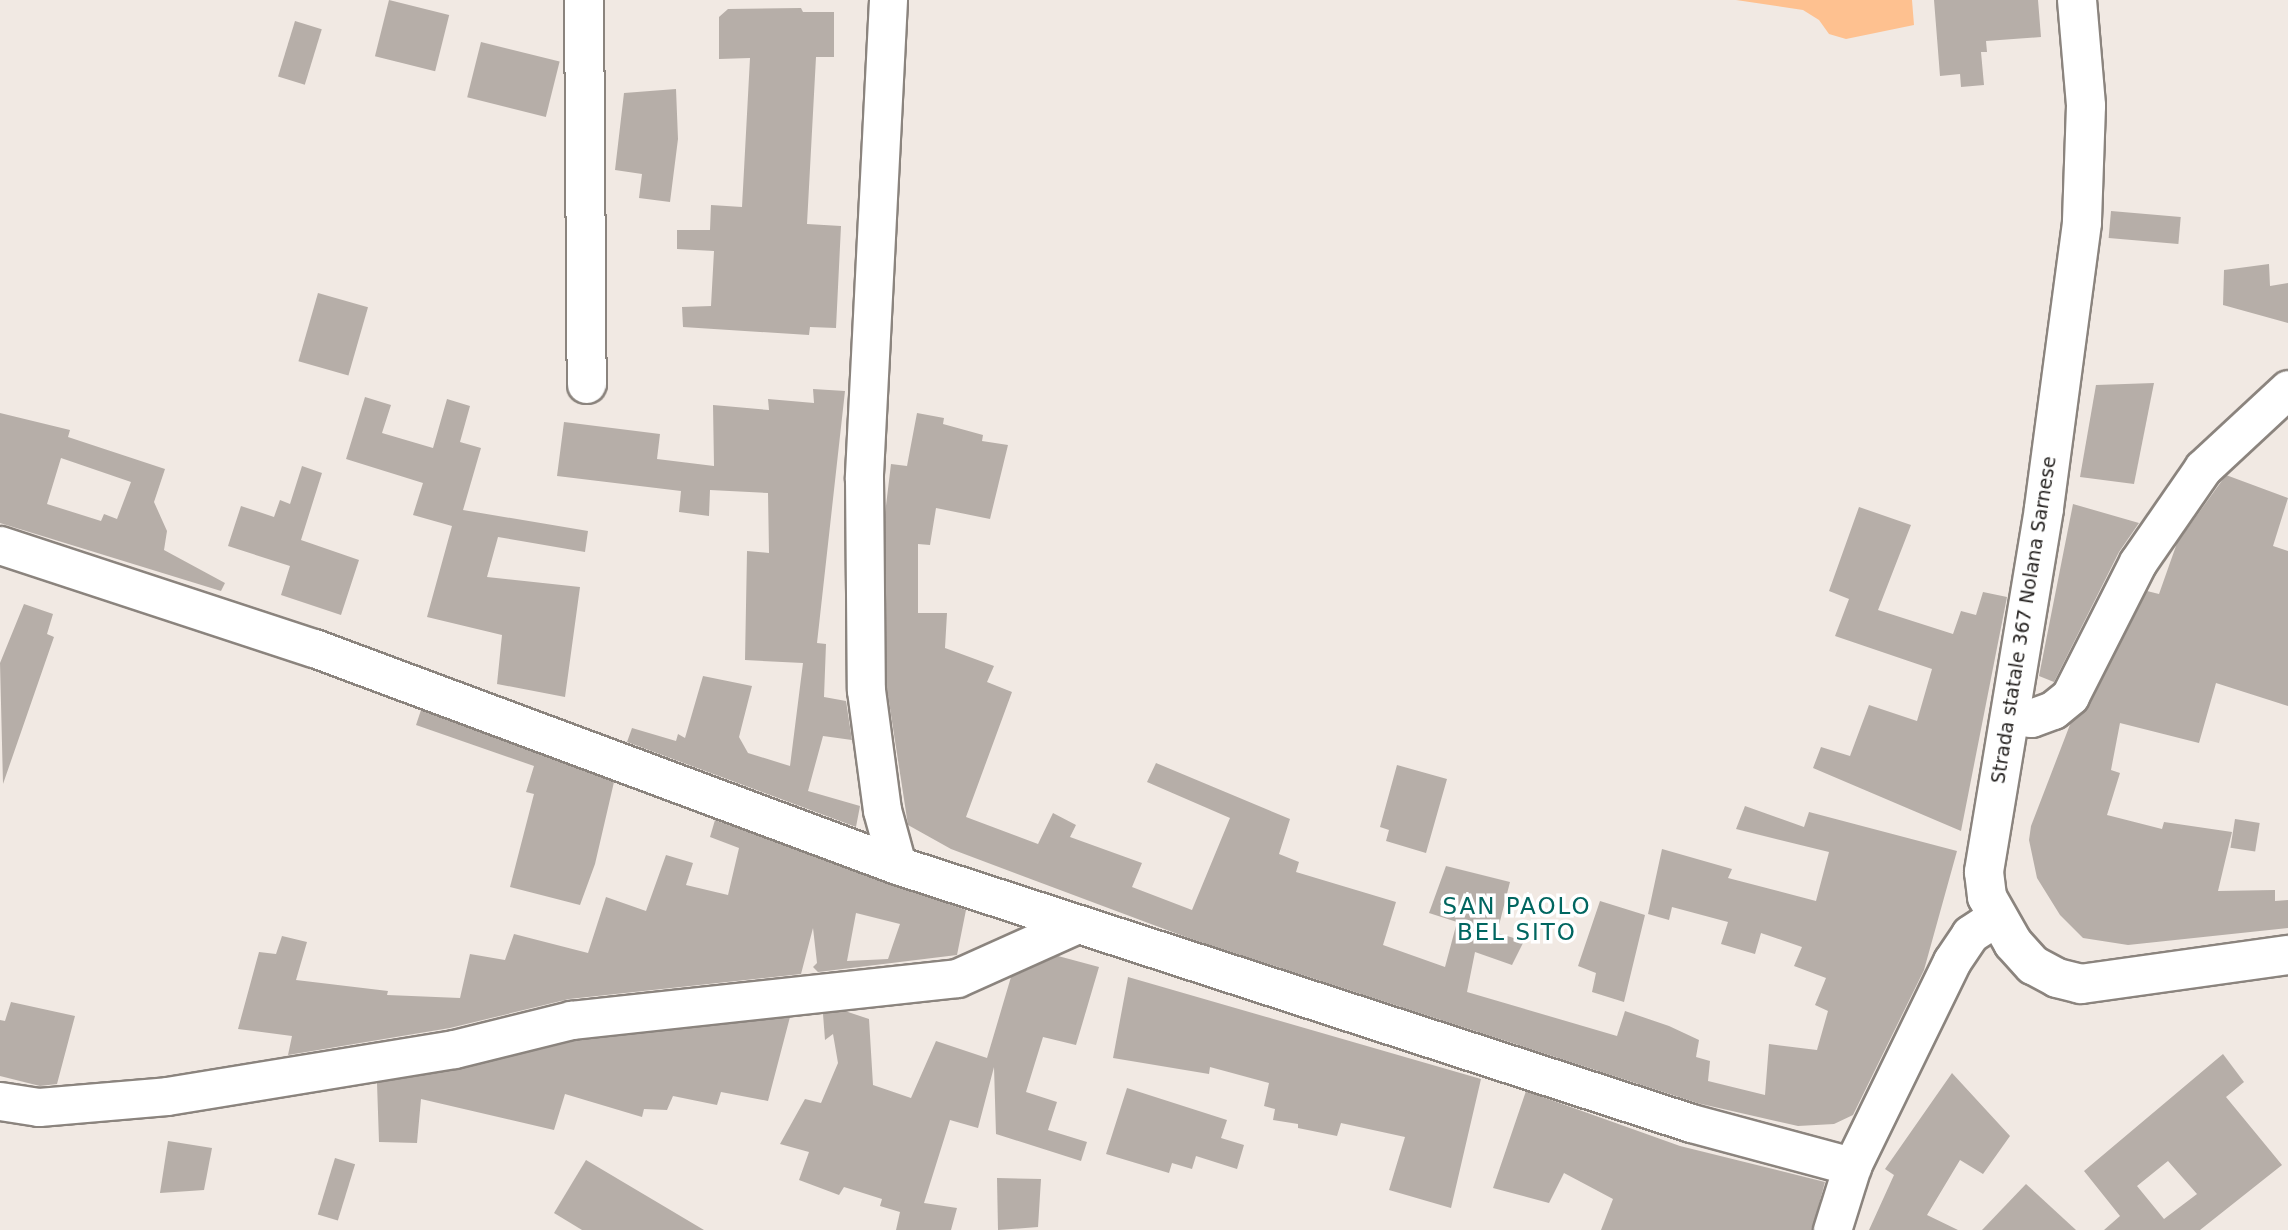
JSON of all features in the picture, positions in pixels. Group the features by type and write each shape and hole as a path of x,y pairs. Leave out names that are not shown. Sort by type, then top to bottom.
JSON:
{"main road":[{"path":"584,0 587,384"},
{"name":"Strada statale 367 Nolana Sarnese","path":"2077,0 2086,106 2082,223 2044,509 1984,872 1996,917 2033,965 2057,978 2081,984 2288,954"}],"street":[{"path":"888,0 864,478 866,664 882,810 897,865"},
{"path":"2010,716 2042,714 2070,695 2138,562 2203,468 2288,389"},
{"path":"0,545 314,648 897,865 1075,925 1691,1123 1852,1166"},
{"path":"1832,1230 1852,1166 1952,961 1970,934 1996,917"},
{"path":"0,1101 40,1107 167,1096 454,1049 571,1020 957,978 1075,925"}],"shaded area":[{"path":"1736,0 1912,0 1914,25 1846,39 1829,34 1819,20 1803,10"}],"building":[{"path":"389,0 449,15 435,71 375,56"},
{"path":"1934,0 2038,0 2041,37 1986,41 1987,52 1981,52 1984,85 1961,87 1960,74 1940,76"},
{"path":"801,8 803,12 834,12 834,57 816,57 807,224 841,226 836,328 810,327 809,335 683,327 682,307 711,306 714,251 677,249 677,230 710,230 711,205 742,207 750,58 719,59 719,17 728,9"},
{"path":"295,21 322,29 305,85 278,76"},
{"path":"481,42 560,62 546,117 467,97"},
{"path":"676,89 678,139 670,202 639,198 642,174 615,170 624,93"},
{"path":"2111,211 2181,217 2178,244 2109,238"},
{"path":"2269,264 2270,286 2288,283 2288,323 2223,305 2224,270"},
{"path":"318,293 368,307 348,376 298,361"},
{"path":"2154,383 2134,484 2080,477 2096,385"},
{"path":"813,389 845,391 817,643 826,644 824,697 846,701 852,740 823,736 808,791 860,806 856,827 627,742 632,728 676,741 678,734 685,738 703,676 752,686 739,737 748,753 790,766 803,663 745,660 747,551 769,553 768,493 710,490 709,516 679,512 681,491 557,476 564,422 660,434 657,459 714,466 713,405 769,410 768,399 814,403"},
{"path":"365,397 391,405 382,433 433,448 447,399 470,406 460,442 481,448 463,510 588,531 585,552 498,537 487,577 580,587 565,697 497,684 502,635 427,617 452,526 413,515 423,483 346,459"},
{"path":"0,413 70,430 68,437 165,469 154,502 167,531 164,550 225,583 221,591 0,523","holes":["61,458 131,482 117,519 104,514 101,521 47,504"]},
{"path":"917,413 944,418 943,424 983,435 982,441 1008,445 990,519 936,508 930,545 918,544 918,613 947,613 945,648 994,666 987,682 1012,692 966,817 1038,844 1053,813 1076,825 1070,837 1142,863 1132,887 1192,910 1230,818 1147,782 1156,763 1290,819 1279,854 1299,862 1296,872 1396,902 1383,945 1445,967 1457,922 1429,913 1446,866 1510,882 1497,933 1524,941 1512,965 1475,952 1467,992 1617,1036 1625,1011 1669,1026 1699,1040 1696,1057 1710,1061 1708,1081 1765,1095 1769,1044 1817,1050 1828,1011 1815,1005 1826,978 1794,966 1802,947 1761,933 1755,954 1721,944 1728,922 1672,907 1669,920 1648,914 1662,849 1732,869 1728,878 1816,901 1829,852 1736,829 1745,806 1804,827 1809,812 1957,851 1924,970 1853,1115 1834,1124 1798,1126 1697,1103 1191,939 951,849 908,825 887,689 885,514 891,464 907,466"},
{"path":"302,466 322,473 301,540 359,560 341,615 281,595 290,566 228,546 241,506 274,517 280,500 290,504"},
{"path":"2226,475 2288,498 2273,546 2288,551 2288,706 2216,683 2199,743 2120,723 2111,770 2120,773 2107,815 2162,829 2164,822 2232,832 2218,891 2275,890 2275,901 2288,900 2288,928 2128,945 2083,938 2060,915 2037,878 2029,840 2031,826 2071,722 2089,705 2147,591 2159,594 2177,543"},
{"path":"2073,504 2139,523 2119,552 2054,682 2039,676"},
{"path":"1859,507 1911,525 1878,610 1953,634 1961,611 1976,615 1983,592 2007,597 1961,831 1813,768 1821,747 1850,756 1869,705 1917,721 1932,669 1835,636 1849,599 1829,591"},
{"path":"24,604 53,614 47,634 54,637 3,784 0,663"},
{"path":"421,710 614,782 595,864 580,905 510,887 534,794 526,792 534,766 416,725"},
{"path":"1397,765 1447,779 1426,853 1386,841 1389,830 1380,827"},
{"path":"2235,819 2260,823 2255,852 2230,848"},
{"path":"715,820 966,910 957,955 818,972 813,967 817,963 813,928 801,974 569,999 450,1028 288,1055 292,1036 238,1029 259,952 276,954 282,936 307,942 296,980 388,991 387,995 460,998 470,954 505,960 514,934 588,953 606,897 646,911 666,855 693,863 686,885 728,895 739,848 710,837","holes":["856,913 900,924 888,959 847,961"]},
{"path":"1600,901 1645,915 1624,1002 1592,992 1596,973 1578,966"},
{"path":"1058,956 1099,967 1076,1045 1043,1037 1026,1092 1057,1102 1048,1130 1087,1142 1081,1161 996,1134 994,1067 978,1128 950,1120 924,1203 957,1208 951,1230 896,1230 900,1212 880,1206 882,1199 844,1187 839,1195 799,1180 809,1152 780,1144 805,1099 821,1103 838,1063 833,1034 825,1040 823,1014 845,1011 869,1019 873,1085 911,1098 936,1041 987,1058 1011,977"},
{"path":"1128,977 1481,1079 1451,1208 1389,1190 1405,1137 1341,1123 1337,1136 1298,1128 1298,1124 1273,1120 1275,1109 1264,1106 1269,1083 1210,1067 1209,1074 1113,1058"},
{"path":"11,1002 75,1016 57,1084 40,1086 0,1076 0,1020 5,1021"},
{"path":"790,1017 768,1101 721,1092 717,1105 673,1096 667,1110 644,1109 642,1117 565,1094 554,1130 421,1099 417,1143 379,1142 377,1083 459,1069 575,1041"},
{"path":"2223,1054 2244,1082 2226,1097 2282,1165 2200,1230 2104,1230 2120,1216 2084,1171","holes":["2168,1161 2197,1194 2164,1219 2137,1186"]},
{"path":"1952,1073 2010,1136 1983,1174 1960,1160 1927,1215 1958,1230 1869,1230 1894,1175 1885,1169"},
{"path":"1127,1088 1227,1120 1221,1138 1244,1145 1237,1169 1196,1156 1192,1169 1172,1163 1169,1173 1106,1154"},
{"path":"1526,1091 1680,1146 1825,1182 1812,1230 1601,1230 1613,1199 1564,1173 1549,1203 1493,1188"},
{"path":"168,1141 212,1148 204,1190 160,1193"},
{"path":"335,1158 355,1164 338,1221 318,1214"},
{"path":"586,1160 704,1230 582,1230 554,1213"},
{"path":"997,1178 1041,1179 1038,1227 998,1230"},
{"path":"2026,1184 2076,1230 1982,1230"}],"district":[{"name":"SAN PAOLO BEL SITO","path":"1517,919"}]}
